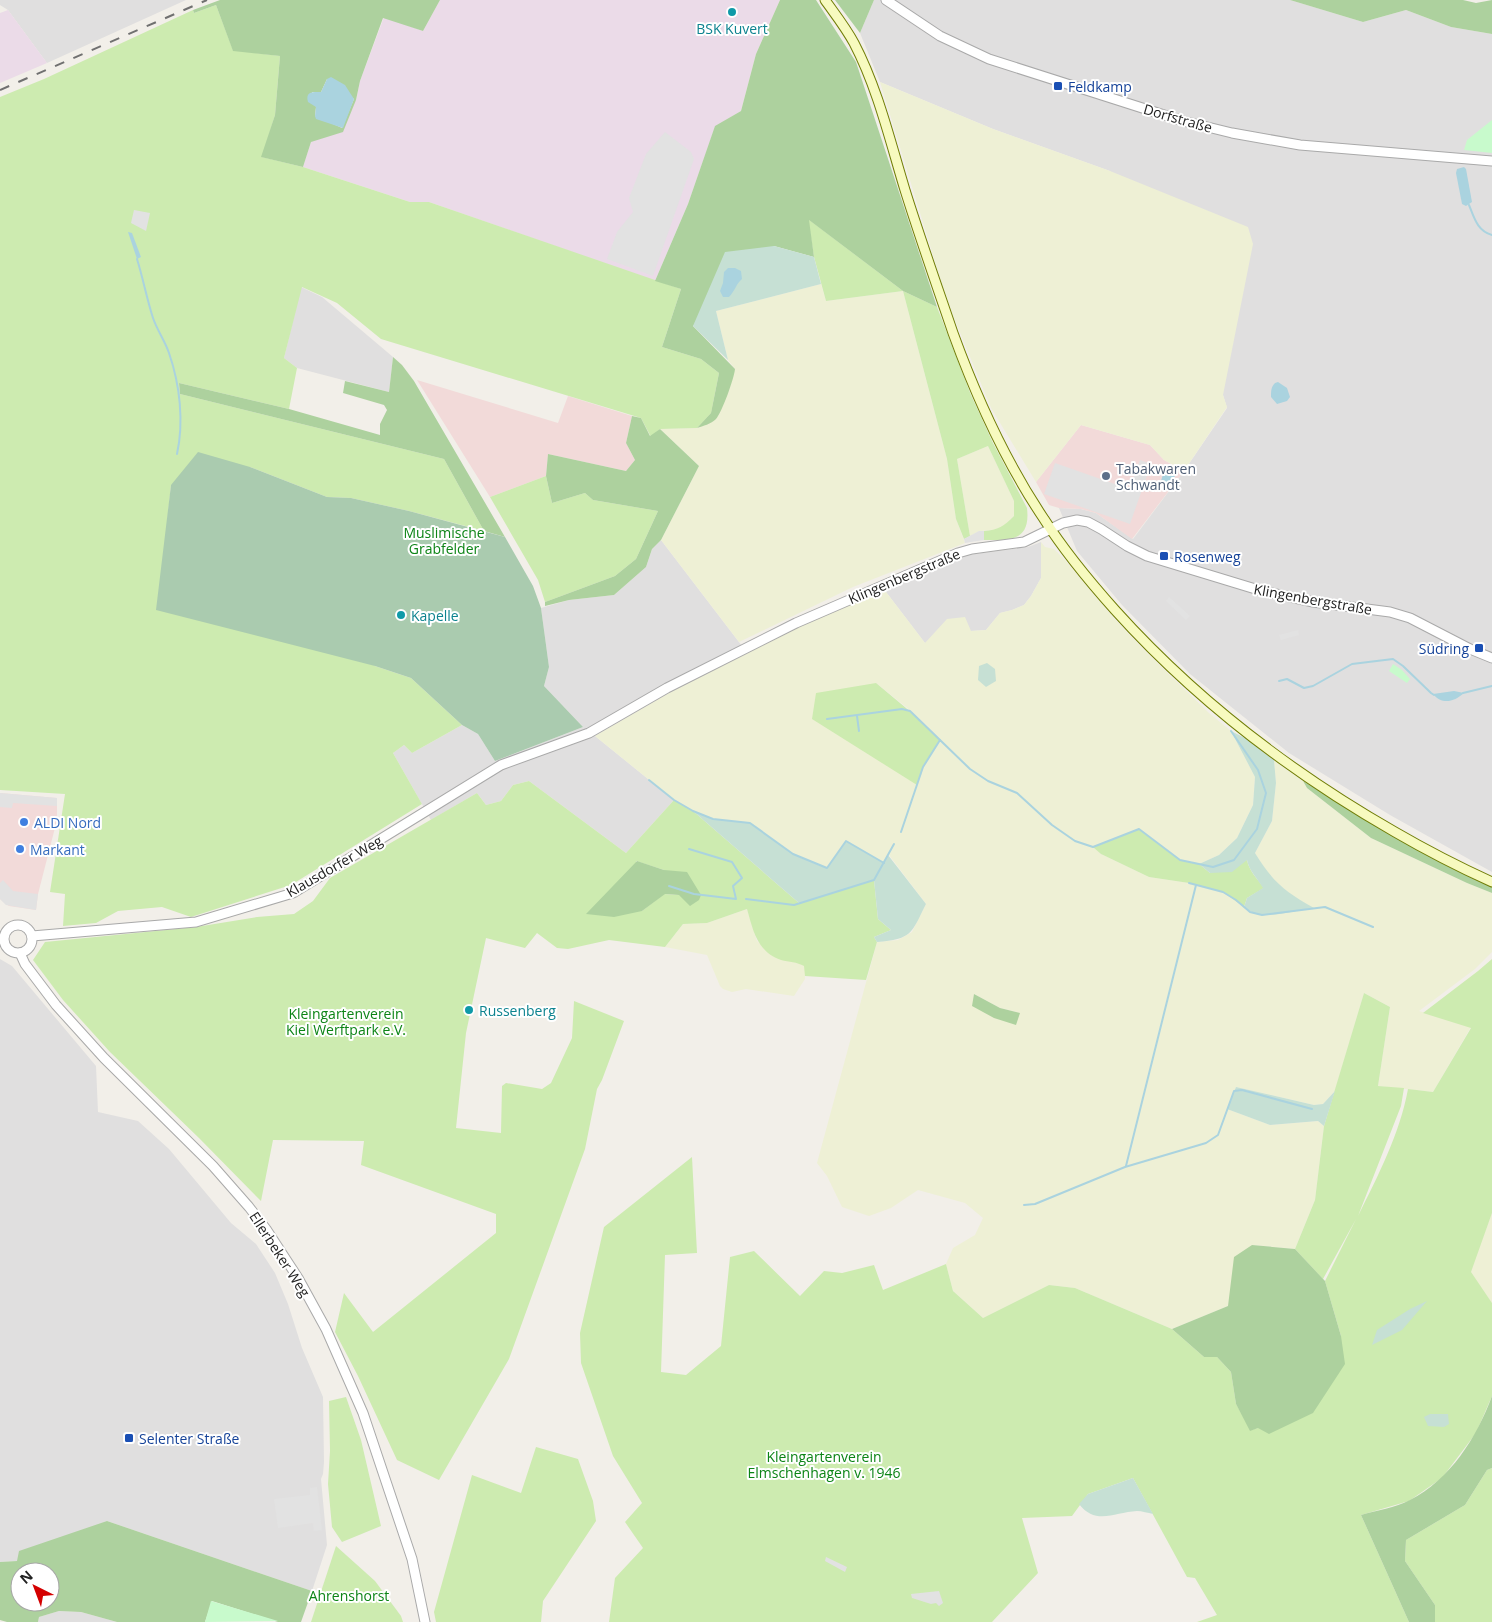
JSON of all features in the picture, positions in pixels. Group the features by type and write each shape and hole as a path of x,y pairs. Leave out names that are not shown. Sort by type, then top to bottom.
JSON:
{"main road":[{"path":"825,0 853,42 864,63 877,98 922,242 978,399 993,432 1018,477 1051,530 1095,588 1137,634 1219,712 1283,762 1333,796 1424,848 1492,882"}],"street":[{"name":"Dorfstraße","path":"886,0 940,36 989,60 1183,121 1232,133 1300,145 1492,161"},
{"name":"Klingenbergstraße","path":"502,765 589,733 668,688 796,623 950,556 972,549 1024,542 1063,523 1077,520 1088,522 1101,528 1126,546 1147,556 1262,591 1313,602 1390,612 1410,618 1470,649 1492,658"},
{"name":"Klausdorfer Weg","path":"20,953 10,951 2,942 7,930 15,926 22,926 32,936 196,922 293,894 502,765"},
{"path":"20,953 30,947 32,936"},
{"name":"Ellerbeker Weg","path":"20,953 25,964 56,1006 104,1058 213,1166 243,1200 266,1229 298,1278 326,1329 363,1413 412,1560 425,1622"}],"shaded area":[{"path":"0,0 186,0 47,63 8,10 0,5"},
{"path":"440,0 780,0 756,54 741,111 715,127 688,204 655,281 429,202 410,202 303,167 311,142 356,100 360,81 384,17 423,31"},
{"path":"874,0 1290,0 1363,22 1406,10 1451,27 1492,34 1492,872 1390,815 1289,753 1190,674 1122,605 1077,551 1059,508 1081,509 1096,513 1133,539 1184,471 1227,408 1223,395 1110,171 993,129 880,82 860,33"},
{"path":"8,10 47,63 0,83 0,13"},
{"path":"665,132 691,152 694,159 653,276 607,259 617,232 633,212 629,198 646,154"},
{"path":"134,210 150,213 146,231 131,223"},
{"path":"301,287 322,297 393,357 389,392 297,368 284,358"},
{"path":"417,380 558,423 568,396 632,416 626,443 635,460 626,471 548,454 546,476 490,497"},
{"path":"1081,425 1150,445 1164,460 1184,471 1132,539 1096,513 1049,505 1036,482"},
{"path":"1140,460 1151,464 1130,524 1044,494 1055,463 1129,489"},
{"path":"979,531 984,531 984,540 965,543 964,539"},
{"path":"661,540 742,646 592,727 595,736 674,800 626,853 529,781 513,785 501,801 486,805 477,793 431,820 393,753 404,745 412,753 462,725 478,734 495,761 583,727 544,686 549,667 541,608 569,600 614,595 646,567 652,549"},
{"path":"1041,542 1041,578 1031,596 1024,605 1000,613 986,630 971,631 925,643 883,588 967,555 1028,547"},
{"path":"1169,597 1190,616 1186,620 1166,601"},
{"path":"1298,630 1299,635 1281,640 1279,635"},
{"path":"0,793 57,798 57,820 38,894 36,910 9,906 0,899"},
{"path":"0,793 57,798 57,806 13,803 12,808 0,807"},
{"path":"3,880 13,891 38,894 36,910 6,905 0,899 0,883"},
{"path":"0,959 12,966 96,1066 98,1112 138,1121 169,1149 231,1223 256,1244 275,1273 288,1304 302,1348 323,1397 324,1462 321,1479 327,1545 312,1591 107,1521 18,1561 0,1562"},
{"path":"317,1487 322,1530 314,1531 313,1523 278,1528 274,1499 310,1495 310,1488"},
{"path":"826,1557 847,1567 845,1572 825,1561"},
{"path":"939,1591 943,1603 939,1606 936,1603 931,1604 912,1598 911,1594"},
{"path":"60,1611 81,1612 117,1622 38,1622 39,1617"}],"green space":[{"path":"220,0 440,0 423,31 383,18 360,81 356,100 343,132 311,142 303,167 261,157 275,115 280,56 233,51 216,5 194,13 193,10","holes":["327,79 354,99 342,128 315,116 316,107 312,92 321,92"]},
{"path":"780,0 816,0 856,62 937,307 903,291 809,220 814,257 774,246 693,326 735,369 727,395 716,419 707,425 697,428 711,413 719,373 701,359 662,347 681,289 655,281 688,204 715,126 741,111 756,54"},
{"path":"835,0 874,0 860,33"},
{"path":"1290,0 1463,0 1476,3 1492,0 1492,34 1451,27 1406,10 1363,22"},
{"path":"216,5 233,50 280,56 275,115 262,157 303,167 410,202 429,202 681,289 662,347 701,359 719,373 711,413 697,428 660,429 651,437 641,418 381,339 337,303 302,287 284,358 297,368 289,409 179,383 180,394 444,459 484,531 351,498 327,497 250,467 171,485 167,524 375,666 411,678 462,725 412,753 404,745 393,753 422,804 291,885 191,917 162,907 118,911 96,923 63,926 65,894 50,892 65,794 0,790 0,97 44,79 193,10 194,13"},
{"path":"880,82 993,129 1110,171 1248,227 1253,244 1223,395 1227,407 1184,471 1164,460 1150,445 1081,425 1036,482 991,408 947,301"},
{"path":"1492,120 1492,153 1464,150 1467,140"},
{"path":"808,219 903,291 826,301 814,257"},
{"path":"774,246 814,257 821,284 716,311 728,360 693,326 725,252"},
{"path":"821,284 826,301 903,291 947,459 956,519 965,543 853,587 739,642 661,540 699,466 660,429 698,428 735,369 728,360 716,311"},
{"path":"903,291 937,307 971,395 993,443 1027,508 1025,527 1022,533 1016,537 1002,540 984,540 984,531 1000,527 1014,516 1014,501 988,446 957,459 970,536 964,539 956,519 947,459"},
{"path":"393,357 402,365 414,381 505,537 484,531 444,459 180,394 179,383 289,409 380,435 380,424 387,410 384,405 343,393 345,381 389,392"},
{"path":"632,416 641,418 650,436 660,429 699,466 661,540 652,549 646,567 614,595 569,600 545,606 545,602 615,576 636,559 658,511 593,500 585,493 552,503 546,476 548,454 626,471 635,460 626,443"},
{"path":"988,446 1014,501 1014,516 1004,526 995,530 979,531 970,536 957,459"},
{"name":"Muslimische Grabfelder","path":"198,452 250,467 327,497 351,498 409,511 505,537 533,586 541,608 549,667 544,686 583,727 495,761 478,734 462,725 411,678 375,666 156,610 171,485"},
{"path":"546,476 552,503 585,493 593,500 658,511 636,559 615,576 545,602 538,580 490,497"},
{"path":"1041,542 1045,547 1054,549 1144,650 1209,713 1231,731 1255,777 1253,805 1237,838 1219,855 1199,864 1180,860 1139,829 1094,847 1101,854 1149,877 1189,883 1223,892 1250,912 1262,915 1313,908 1291,895 1269,876 1255,853 1272,821 1276,783 1274,760 1303,781 1307,788 1371,838 1492,893 1492,952 1475,969 1419,1011 1471,1027 1433,1092 1378,1086 1390,1007 1364,993 1335,1091 1323,1104 1314,1105 1236,1087 1227,1109 1270,1125 1318,1121 1324,1126 1315,1200 1295,1249 1252,1245 1228,1306 1172,1329 1075,1288 1049,1285 983,1318 953,1291 946,1264 953,1248 975,1235 983,1218 965,1203 918,1190 891,1208 869,1216 842,1207 827,1176 817,1163 877,942 898,940 912,932 926,904 889,855 884,863 846,841 827,868 793,854 750,823 713,819 693,811 674,800 595,736 669,693 809,622 883,588 925,643 947,619 965,617 971,631 986,630 1000,613 1024,605 1041,578","holes":["876,683 906,707 940,740 923,767 917,784","974,994 1000,1008 1020,1013 973,1006"]},
{"path":"987,663 995,669 996,681 986,687 978,680 979,666"},
{"path":"1393,664 1410,679 1407,683 1389,671"},
{"path":"876,683 940,740 923,767 917,785 812,719 816,693"},
{"path":"1231,731 1245,738 1274,760 1276,783 1272,821 1255,853 1280,885 1314,908 1268,915 1251,912 1244,907 1247,898 1263,888 1247,860 1232,872 1210,873 1199,864 1219,855 1237,838 1253,805 1255,777"},
{"name":"Kleingartenverein Kiel Werftpark e.V.","path":"529,781 626,853 674,800 693,811 799,903 874,880 878,919 891,930 874,937 877,942 866,980 805,976 804,966 781,960 766,952 757,939 747,909 707,923 683,924 665,947 609,940 568,949 557,948 537,933 525,948 486,938 466,1033 456,1128 501,1133 502,1086 506,1083 542,1089 551,1083 572,1038 574,1001 624,1021 597,1089 585,1149 509,1359 439,1480 397,1460 358,1376 335,1332 344,1293 373,1332 496,1233 496,1214 361,1165 364,1141 273,1140 261,1201 110,1052 63,1000 33,960 45,942 196,927 257,917 294,914 313,901 330,878 477,793 486,805 501,801 513,785","holes":["636,861 664,870 679,895 664,894 642,911"]},
{"path":"1303,781 1361,816 1492,885 1492,893 1371,838 1307,788"},
{"path":"693,811 713,819 750,823 793,854 827,868 846,841 884,863 888,855 926,904 913,928 904,937 877,942 874,937 891,930 878,919 874,880 799,903"},
{"path":"1139,829 1180,860 1199,864 1210,873 1247,860 1251,871 1264,888 1247,898 1244,907 1223,892 1189,883 1149,877 1101,854 1093,847"},
{"path":"637,861 664,870 687,872 701,895 699,900 690,906 679,895 665,894 642,911 614,917 586,914"},
{"path":"747,909 757,941 780,959 797,962 805,966 805,979 794,996 746,989 732,992 723,989 707,955 665,947 683,924 707,923"},
{"name":"Kleingartenverein Elmschenhagen v. 1946","path":"1492,959 1492,1213 1471,1272 1492,1303 1492,1396 1476,1433 1442,1478 1409,1501 1361,1515 1409,1622 1197,1622 1217,1615 1195,1578 1187,1577 1133,1478 1088,1494 1072,1516 1022,1518 1038,1573 992,1622 609,1622 615,1578 643,1548 625,1522 642,1503 613,1456 581,1363 580,1333 604,1227 692,1157 697,1253 665,1255 661,1372 686,1375 721,1346 730,1257 754,1251 800,1296 824,1271 842,1273 874,1265 883,1290 946,1264 953,1291 983,1318 1049,1285 1075,1288 1172,1329 1204,1357 1217,1357 1231,1372 1236,1404 1251,1430 1258,1428 1341,1336 1325,1281 1356,1219 1323,1279 1295,1249 1315,1200 1324,1126 1364,993 1390,1007 1378,1086 1404,1088 1401,1106 1358,1216 1394,1138 1408,1089 1433,1092 1471,1028 1423,1013"},
{"path":"974,994 1000,1008 1020,1013 1016,1025 994,1018 972,1006"},
{"path":"1236,1087 1314,1105 1323,1104 1335,1091 1324,1126 1318,1121 1270,1125 1227,1109"},
{"path":"1492,1213 1492,1303 1470,1272"},
{"path":"1252,1245 1295,1249 1325,1281 1341,1336 1345,1364 1313,1413 1269,1434 1258,1428 1250,1431 1236,1404 1231,1372 1217,1357 1204,1357 1172,1329 1228,1306 1234,1257"},
{"path":"1427,1301 1402,1330 1372,1345 1377,1330 1410,1309"},
{"path":"1492,1396 1492,1468 1487,1470 1465,1505 1406,1540 1405,1561 1435,1605 1435,1622 1409,1622 1361,1515 1404,1503 1438,1481 1450,1469 1470,1442"},
{"path":"346,1397 361,1440 381,1526 342,1542 332,1527 328,1484 330,1451 329,1401"},
{"path":"1430,1414 1448,1414 1449,1424 1444,1427 1428,1426 1424,1417"},
{"path":"536,1447 578,1459 593,1501 596,1521 543,1601 541,1622 436,1622 434,1612 472,1475 521,1493"},
{"path":"1492,1468 1492,1622 1435,1622 1435,1605 1405,1561 1406,1540 1465,1505 1487,1470"},
{"path":"1133,1478 1153,1514 1137,1511 1099,1516 1085,1511 1079,1504 1088,1494"},
{"path":"107,1521 312,1591 301,1622 278,1622 212,1601 205,1622 117,1622 81,1612 60,1611 60,1562 10,1562 10,1612 56,1612 39,1617 38,1622 7,1622 0,1620 0,1562 17,1561 19,1551"},
{"name":"Ahrenshorst","path":"336,1546 375,1581 401,1616 403,1622 311,1622"},
{"path":"211,1601 278,1621 205,1622"}],"water":[{"path":"331,77 345,85 354,99 343,128 316,119 316,107 308,102 307,98 313,92 321,92 327,79"},
{"path":"1464,167 1466,169 1472,202 1466,206 1462,204 1456,173 1457,169"},
{"path":"128,232 132,233 141,257 137,259"},
{"path":"728,268 735,268 741,271 742,279 729,297 723,297 720,291 724,272"},
{"path":"1278,382 1287,388 1290,397 1287,401 1277,404 1271,397 1271,393 1273,386"},
{"path":"1168,468 1175,473 1175,477 1166,486 1161,481 1164,471"},
{"path":"1454,691 1464,693 1448,701 1440,700 1433,694"}],"waterway":[{"path":"1469,205 1479,227 1492,235"},
{"path":"137,259 153,318 167,349 176,378 180,404 177,454"},
{"path":"1279,681 1287,679 1304,688 1313,686 1352,664 1393,659 1434,695"},
{"path":"1463,693 1492,686"},
{"path":"827,719 902,709 910,711 940,740"},
{"path":"857,716 859,731"},
{"path":"901,832 923,767 940,740 970,769 988,781 1017,793 1052,825 1075,841 1093,847 1139,829 1180,860 1213,867 1234,860 1257,829 1266,793 1258,770 1231,731"},
{"path":"649,780 674,800 693,811 713,819 750,823 793,854 827,868 846,841 884,863"},
{"path":"746,899 794,905 874,880 894,844"},
{"path":"669,886 694,894 736,899 733,886 742,878 732,862 689,849"},
{"path":"1189,883 1223,892 1250,912 1262,915 1325,907 1373,927"},
{"path":"1126,1166 1196,885"},
{"path":"1024,1205 1035,1204 1125,1167 1206,1143 1218,1135 1234,1091 1242,1090 1312,1109"}],"railway":[{"path":"0,90 207,0"}],"place":[{"name":"BSK Kuvert","path":"732,12"},
{"name":"Feldkamp","path":"1058,86"},
{"name":"Tabakwaren Schwandt","path":"1106,476"},
{"name":"Rosenweg","path":"1164,556"},
{"name":"Kapelle","path":"401,615"},
{"name":"Südring","path":"1479,648"},
{"name":"ALDI Nord","path":"24,822"},
{"name":"Markant","path":"20,849"},
{"name":"Russenberg","path":"469,1010"},
{"name":"Selenter Straße","path":"129,1438"}]}
